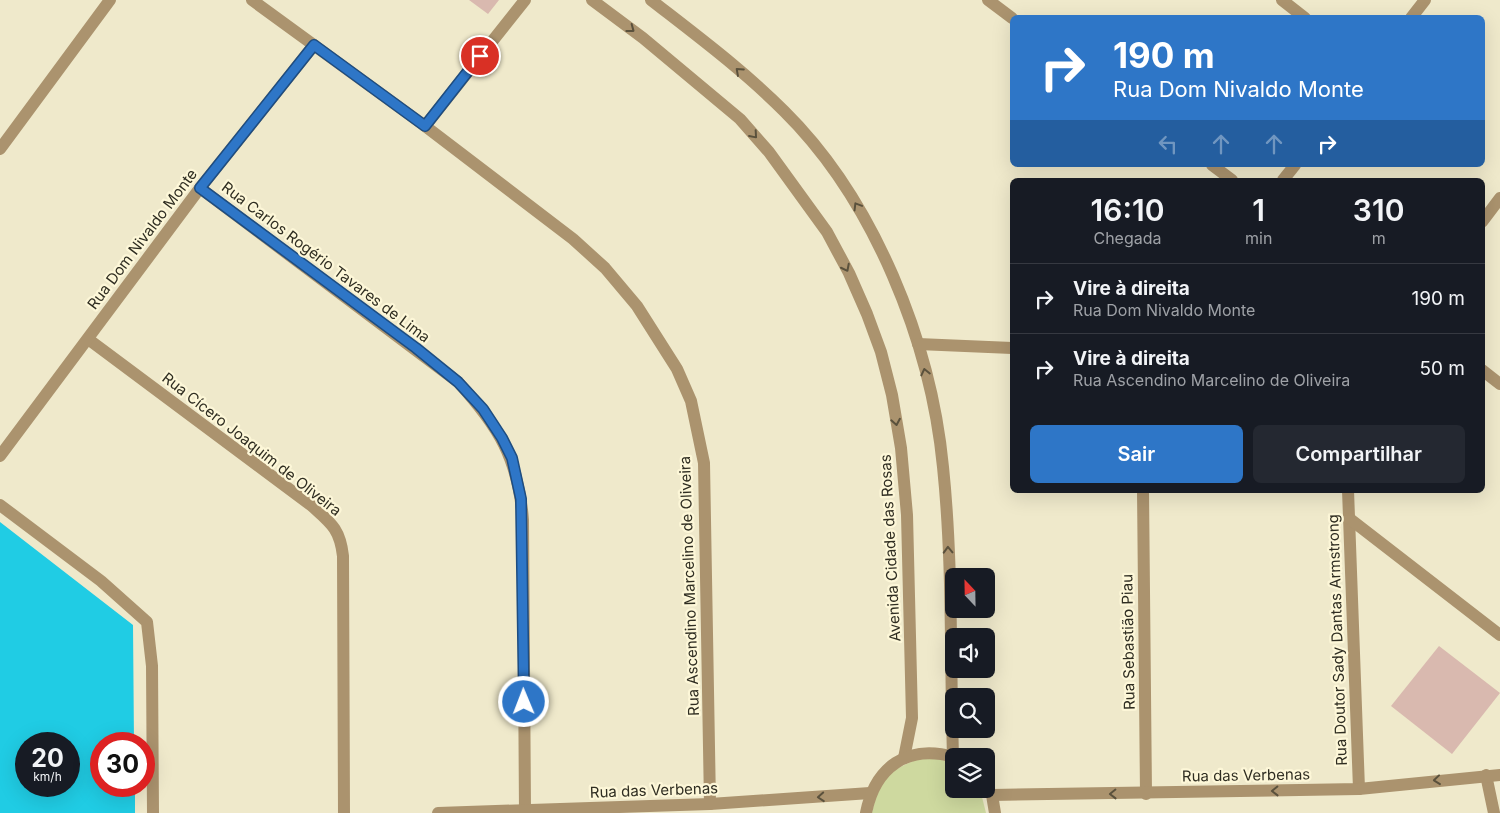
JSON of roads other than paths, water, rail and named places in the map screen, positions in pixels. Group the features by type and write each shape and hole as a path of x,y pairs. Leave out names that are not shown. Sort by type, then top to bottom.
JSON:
{"street":[{"path":"0,149 110,0"},
{"name":"Rua Ascendino Marcelino de Oliveira","path":"252,0 425,126 573,239 605,268 637,306 677,369 690,401 704,463 710,804"},
{"path":"425,126 525,0"},
{"name":"Avenida Cidade das Rosas","path":"592,0 643,38 740,119 769,152 827,232 849,273 867,314 881,352 892,396 901,448 907,515 912,718 904,758"},
{"path":"651,0 733,65 785,111 821,155 850,195 874,234 918,344 934,407 943,466 948,552 953,748"},
{"path":"988,0 1010,16"},
{"path":"1282,0 1301,15"},
{"path":"1413,15 1425,0"},
{"name":"Rua Dom Nivaldo Monte","path":"0,456 200,188 314,45"},
{"path":"1215,167 1229,178"},
{"path":"1284,178 1292,167"},
{"name":"Rua Carlos Rogério Tavares de Lima","path":"200,188 416,348 458,382 483,409 502,438 512,458 517,477 523,520 525,810"},
{"path":"1485,218 1500,198"},
{"name":"Rua Cícero Joaquim de Oliveira","path":"88,339 305,501 335,528 342,543 343,556 344,813"},
{"path":"918,344 1010,348"},
{"path":"1485,372 1500,384"},
{"name":"Rua Sebastião Piau","path":"1143,493 1146,794"},
{"name":"Rua Doutor Sady Dantas Armstrong","path":"1348,493 1359,789"},
{"path":"0,505 101,581 147,622 152,666 153,813"},
{"path":"1350,519 1500,635"},
{"path":"866,813 870,793 878,779 890,767 904,758 928,752 945,755"},
{"path":"1486,775 1494,813"},
{"name":"Rua das Verbenas","path":"995,790 1146,794 1359,789 1500,775"},
{"name":"Rua das Verbenas","path":"438,813 710,804 870,793"},
{"path":"991,798 995,813"}],"water":[{"path":"0,522 133,625 134,732 90,732 90,797 135,797 135,813 0,813"}]}
